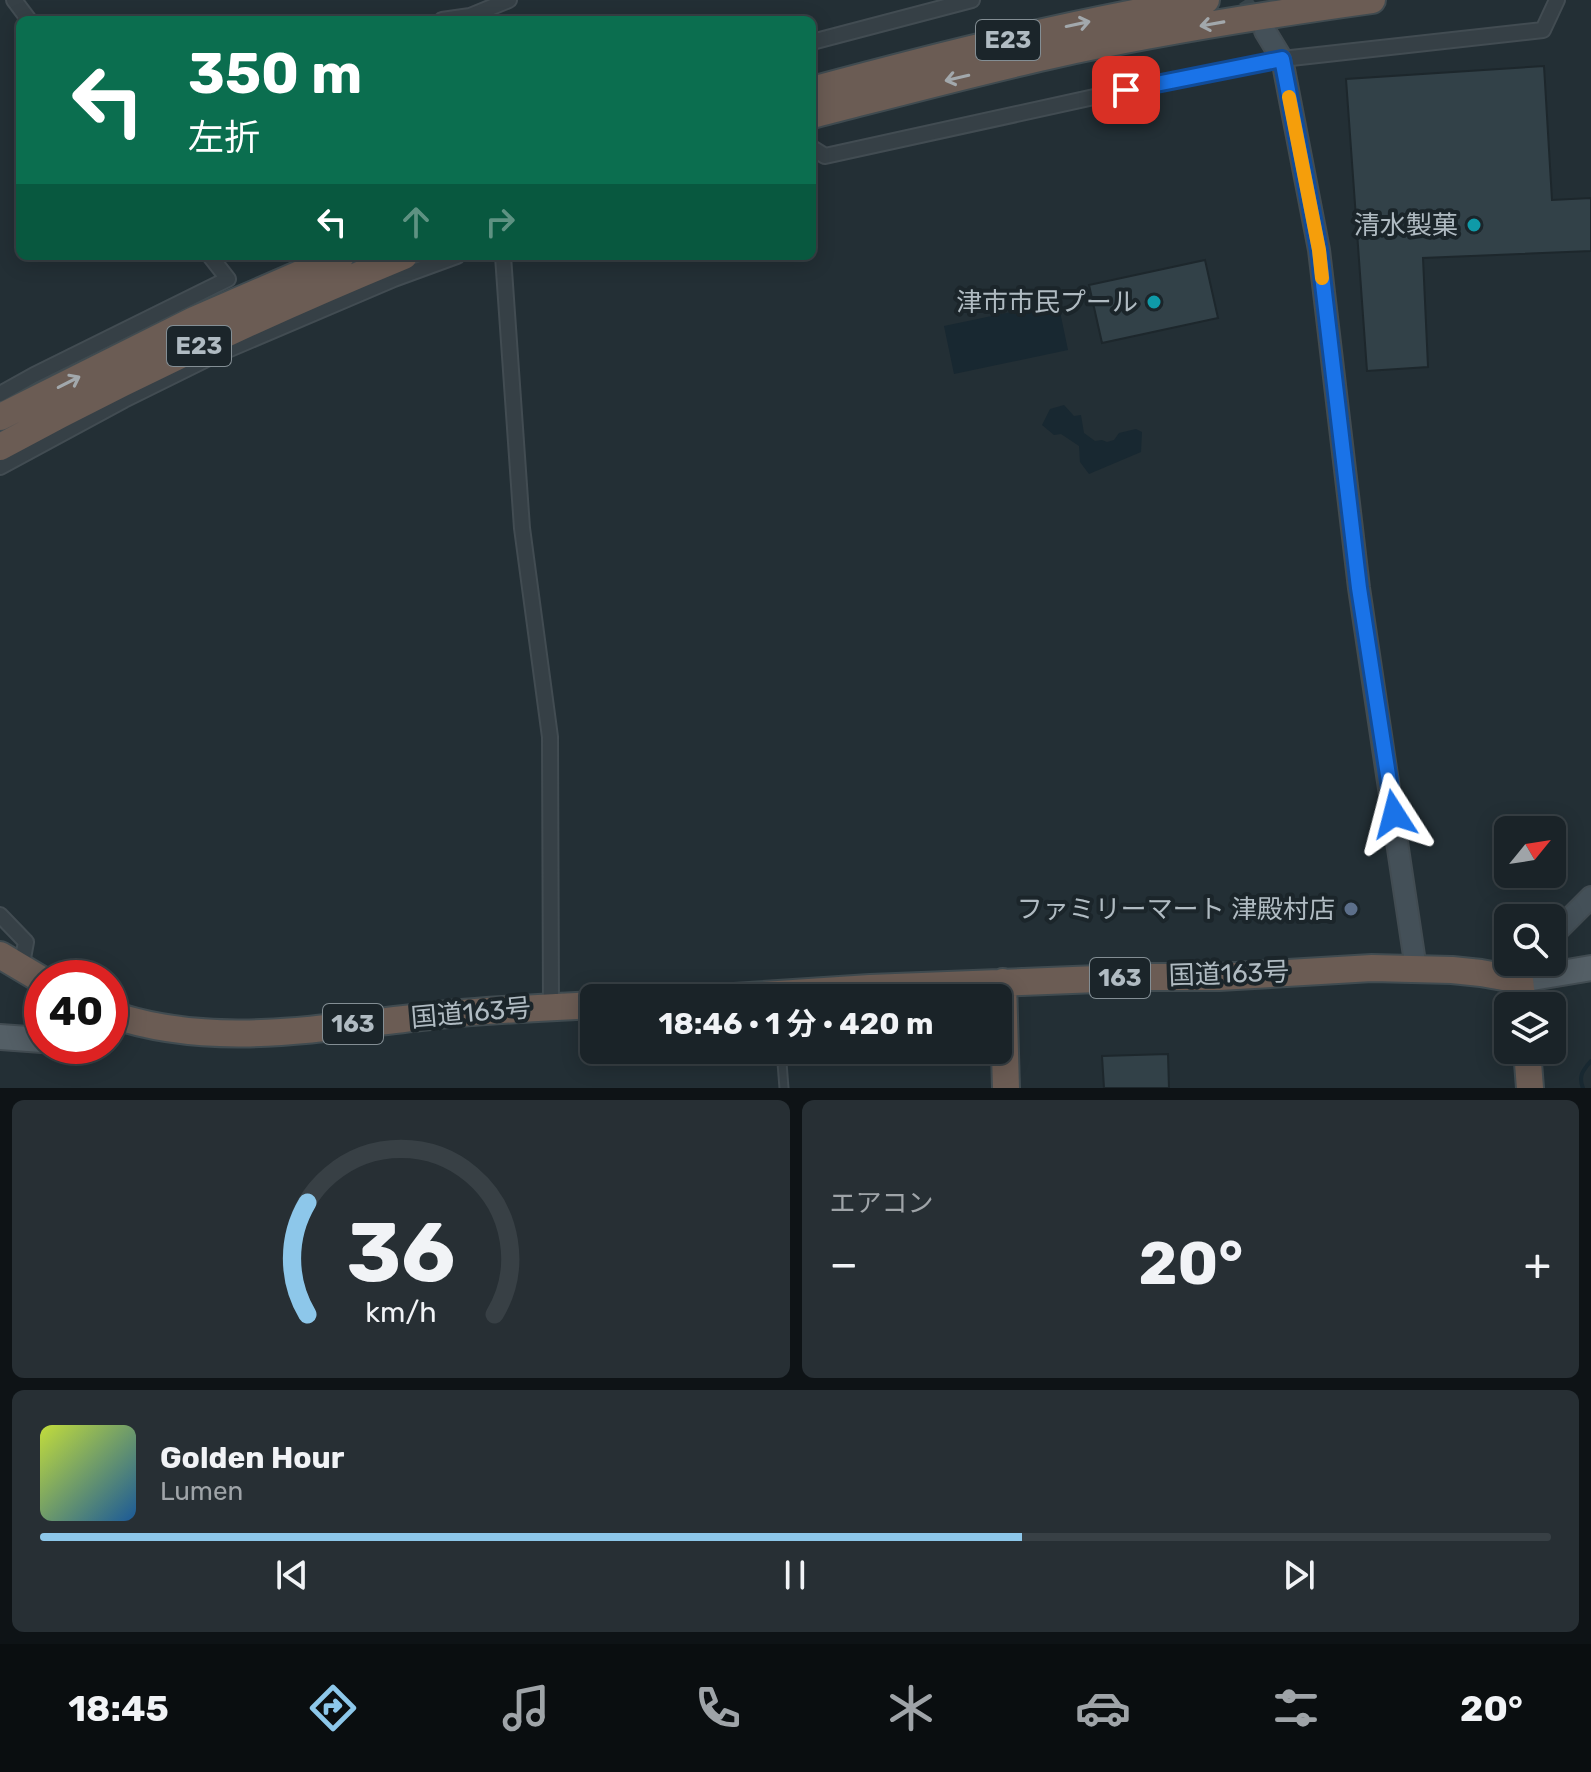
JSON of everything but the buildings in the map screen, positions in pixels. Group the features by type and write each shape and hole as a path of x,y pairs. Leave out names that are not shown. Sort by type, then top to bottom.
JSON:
{"highway":[{"name":"E23","path":"816,89 1042,32 1206,0"},
{"name":"E23","path":"816,114 1050,55 1238,20 1372,0"},
{"name":"E23","path":"0,417 194,320 332,260"},
{"name":"E23","path":"0,447 189,351 394,260"},
{"name":"国道163号","path":"959,984 1219,977 1372,968 1481,973 1525,983"},
{"path":"1003,982 1006,1088"},
{"name":"国道163号","path":"128,1020 173,1029 235,1034 295,1031 460,1013 580,1006"},
{"path":"1528,1064 1530,1088"}],"main road":[{"path":"1525,983 1591,968"},
{"path":"0,1037 24,1039"}],"street":[{"path":"474,16 509,0"},
{"path":"816,41 972,0"},
{"path":"816,150 825,156 1282,59 1543,30 1557,0"},
{"path":"1265,31 1282,59 1319,250 1359,588 1416,969"},
{"path":"0,394 228,279 213,260"},
{"path":"0,467 211,357 446,260"},
{"path":"503,260 522,528 550,737 551,1007"},
{"path":"1566,922 1591,897"},
{"path":"0,915 26,942 21,968"}],"lane":[{"path":"782,1064 784,1088"}],"water":[{"path":"1058,302 1068,350 954,374 944,326"},
{"path":"1064,405 1074,416 1081,415 1084,433 1095,441 1114,440 1119,433 1136,429 1142,432 1141,452 1089,474 1080,462 1079,446 1061,434 1054,435 1042,425 1050,409"}],"waterway":[{"path":"1583,1088 1582,1073 1591,1061"}],"tunnel":[{"path":"1245,0 1258,20"}],"slow traffic":[{"path":"1289,97 1322,278"}],"place":[{"name":"清水製菓","path":"1474,225"},
{"name":"津市市民プール","path":"1154,302"},
{"name":"ファミリーマート 津殿村店","path":"1351,909"}],"route":[{"path":"1126,90 1282,59 1319,250 1344,476 1394,814"}]}
